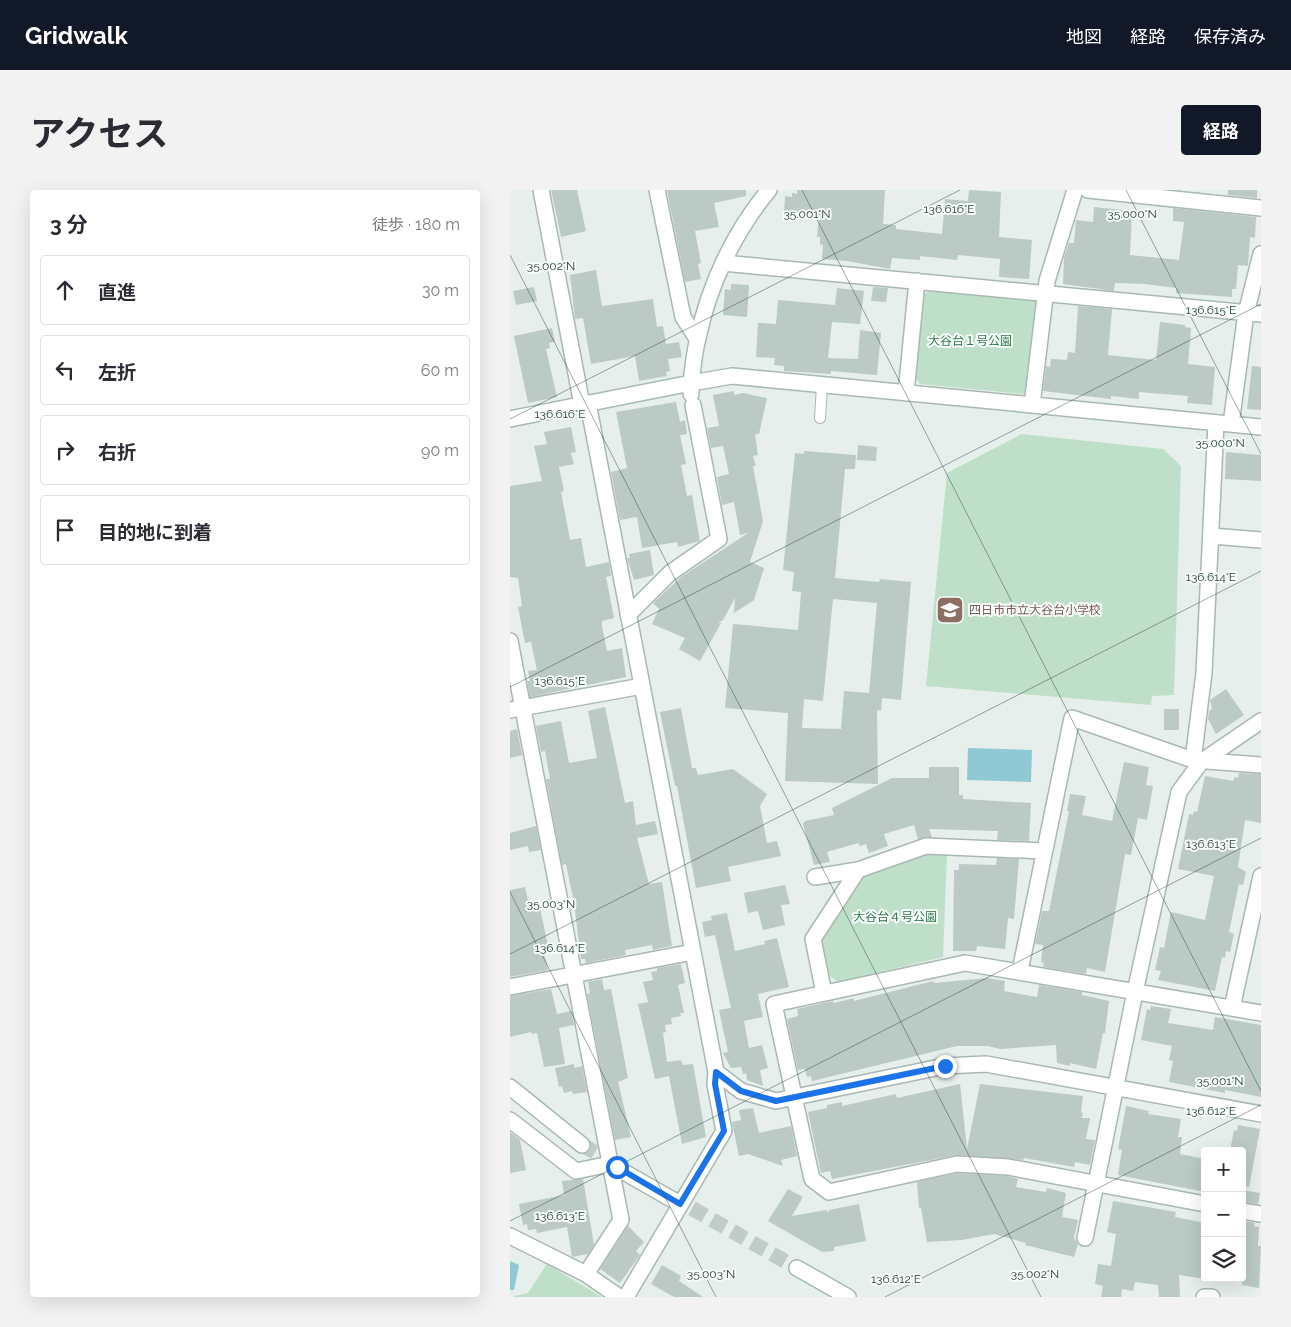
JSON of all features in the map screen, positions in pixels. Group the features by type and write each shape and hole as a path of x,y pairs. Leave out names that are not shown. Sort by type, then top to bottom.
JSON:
{"street":[{"path":"541,190 642,686 716,1072 715,1084 724,1131 626,1297"},
{"path":"657,190 683,317 697,339"},
{"path":"628,615 670,573 719,539 691,394 697,339 705,310 723,262 753,209 769,190"},
{"path":"1032,405 1045,294 1075,190"},
{"path":"1088,190 1261,208"},
{"path":"1085,1238 1176,803 1197,761 1212,536 1224,423 1246,312 1261,254"},
{"path":"723,262 1261,314"},
{"path":"906,393 917,281"},
{"path":"510,419 585,404 691,394 732,376 1261,426"},
{"path":"1212,536 1261,540"},
{"path":"510,641 516,709 574,974 621,1220 586,1274"},
{"path":"516,709 642,686"},
{"path":"1020,972 1072,718 1197,761 1261,765"},
{"path":"1197,761 1261,721"},
{"path":"815,877 858,870 926,846 1044,851"},
{"path":"824,993 813,939 858,870"},
{"path":"1232,1008 1261,876"},
{"path":"510,987 693,952"},
{"path":"1201,1203 1008,1167 957,1164 829,1192 812,1180 774,1004 965,963 1261,1013"},
{"path":"716,1072 741,1091 762,1099 776,1101 945,1066 973,1063 1261,1114"},
{"path":"510,1087 582,1145"},
{"path":"510,1120 576,1171 610,1164 680,1204"},
{"path":"1246,1212 1261,1214"},
{"path":"510,1236 586,1274 619,1297"},
{"path":"796,1268 848,1297"},
{"path":"1204,1297 1212,1297"}],"lane":[{"path":"820,418 822,386"}],"green space":[{"name":"大谷台１号公園","path":"931,290 1035,299 1038,305 1028,390 1023,394 920,384 915,377 923,295"},
{"path":"1022,434 1163,449 1181,466 1174,695 1152,696 1151,705 926,686 947,473"},
{"name":"大谷台４号公園","path":"928,853 947,854 943,957 838,982 827,974 820,940 864,875"},
{"path":"547,1264 602,1297 510,1297 528,1293"}],"water":[{"path":"968,748 1032,750 1031,782 967,780"},
{"path":"510,1261 519,1265 514,1290 510,1290"}],"building":[{"path":"551,190 577,190 586,231 561,237"},
{"path":"667,190 746,190 746,196 714,203 719,227 695,231 701,263 698,264 701,279 685,282"},
{"path":"797,190 885,190 883,224 896,225 896,229 942,234 945,199 968,201 969,190 1001,192 999,237 1032,240 1029,279 999,277 1000,259 958,255 957,260 920,256 920,260 892,258 890,269 847,261 822,259 823,245 820,244 820,237 817,237 819,215 784,212 785,196 792,197 792,193 797,194"},
{"path":"1228,190 1257,190 1257,198 1228,195"},
{"path":"1094,207 1132,211 1130,255 1179,260 1184,222 1173,221 1173,208 1256,217 1255,238 1250,237 1248,266 1238,265 1236,289 1232,289 1232,297 1176,293 1176,288 1145,284 1115,283 1114,291 1063,284 1064,258 1069,243 1074,243 1076,220 1093,222"},
{"path":"596,270 602,306 653,299 657,327 663,326 666,344 679,342 682,357 668,359 670,371 666,372 667,376 639,381 635,356 591,364 583,318 575,319 570,275"},
{"path":"731,284 749,285 747,317 723,315 725,289 731,290"},
{"path":"534,287 537,301 516,305 513,291"},
{"path":"873,287 888,288 886,302 871,301"},
{"path":"837,288 864,291 860,324 832,322 828,358 858,359 860,330 881,333 877,375 831,371 831,374 784,371 784,366 774,365 775,358 756,357 758,323 776,324 778,300 835,305"},
{"path":"1078,306 1112,309 1108,355 1156,360 1160,322 1185,325 1185,327 1191,328 1188,364 1215,367 1212,405 1187,403 1188,396 1139,392 1139,399 1111,396 1111,399 1043,391 1046,366 1050,367 1051,359 1067,360 1068,352 1075,353"},
{"path":"552,328 555,342 549,343 550,348 546,349 557,397 528,403 514,336"},
{"path":"1252,366 1261,367 1261,410 1247,409"},
{"path":"734,391 734,395 743,393 767,398 759,434 755,434 758,455 753,456 756,466 753,466 763,521 750,562 764,568 754,600 734,613 735,598 723,620 718,623 721,623 700,661 679,649 685,638 652,624 659,609 653,603 681,577 748,533 740,535 734,502 722,505 717,477 729,474 723,446 711,448 707,428 719,426 713,395"},
{"path":"676,402 680,422 685,420 687,434 680,435 686,464 681,465 687,496 692,495 700,541 678,547 677,542 642,548 637,517 620,520 611,472 627,468 616,412"},
{"path":"571,427 576,452 571,453 574,464 559,467 564,491 561,492 570,540 581,538 586,567 609,562 611,576 606,577 614,618 602,621 602,626 607,651 622,648 626,677 530,697 527,681 530,681 528,671 537,670 531,642 525,643 518,607 522,606 518,578 510,577 510,486 542,481 534,446 547,444 544,432"},
{"path":"858,445 877,447 876,461 857,460"},
{"path":"804,451 856,455 855,469 845,469 835,578 879,582 880,579 911,582 901,700 882,698 881,711 877,710 878,784 785,781 788,713 725,708 733,624 798,630 801,592 792,591 794,572 783,570 795,453 804,454","holes":["833,599 877,603 869,693 844,691 841,729 802,728 804,699 823,701"]},
{"path":"1226,452 1261,455 1261,481 1225,479"},
{"path":"650,550 654,575 634,580 627,558 630,558 629,554"},
{"path":"1226,689 1244,715 1216,734 1208,719 1209,711 1212,709 1210,700"},
{"path":"605,707 625,803 633,801 636,825 655,821 658,834 637,838 649,884 662,882 672,946 653,950 652,945 625,950 626,955 586,963 585,959 581,959 574,903 566,864 562,865 546,779 550,779 545,751 541,752 536,726 561,721 569,763 597,758 588,711"},
{"path":"681,708 692,768 696,768 698,775 733,769 767,794 760,806 767,843 777,841 781,856 728,867 731,881 696,888 677,786 675,786 660,712"},
{"path":"1164,709 1179,709 1179,730 1164,730"},
{"path":"517,729 522,755 510,758 510,731"},
{"path":"1124,762 1149,767 1146,785 1153,786 1147,820 1138,818 1131,855 1125,854 1105,972 1087,968 1086,974 1043,967 1044,963 1041,962 1043,945 1035,944 1042,911 1049,911 1069,811 1067,811 1070,794 1086,796 1082,815 1112,821"},
{"path":"929,767 959,767 959,795 963,795 963,799 1031,803 1029,841 997,840 998,831 929,829 932,837 918,839 914,825 884,834 888,846 869,853 866,844 860,846 858,843 827,852 830,862 814,865 803,824 805,821 834,815 832,808 892,778 929,778"},
{"path":"1239,773 1261,774 1261,823 1245,820 1238,867 1246,872 1243,885 1239,884 1229,932 1234,934 1230,952 1226,951 1225,958 1222,957 1215,991 1158,980 1161,971 1155,970 1160,947 1164,948 1171,912 1205,920 1214,876 1178,869 1189,814 1193,815 1194,811 1197,812 1205,776 1233,781 1235,777 1238,778"},
{"path":"536,826 541,850 529,852 528,846 510,850 510,833"},
{"path":"997,858 1019,859 1014,919 1008,918 1005,949 977,946 976,951 953,951 954,870 959,870 959,864 996,865"},
{"path":"785,885 790,904 781,905 785,925 763,930 758,911 748,913 744,893"},
{"path":"525,887 530,909 540,908 549,951 544,952 548,970 510,977 510,890"},
{"path":"727,913 735,951 765,944 764,941 777,938 789,987 758,994 763,1017 744,1021 749,1048 762,1045 768,1068 760,1070 763,1086 747,1080 746,1073 743,1074 741,1067 731,1068 723,1053 728,1052 719,1010 731,1008 715,935 705,937 702,922 712,920 711,916"},
{"path":"681,964 685,983 678,985 684,1013 680,1013 681,1016 671,1018 672,1024 665,1025 666,1032 663,1033 667,1062 681,1060 683,1065 693,1064 706,1137 682,1144 669,1076 655,1079 638,1004 648,1002 643,982 653,980 651,972 657,971 657,968"},
{"path":"987,978 1005,981 1004,991 1037,997 1039,985 1082,992 1082,995 1109,1001 1105,1033 1103,1033 1096,1069 1070,1063 1070,1066 1057,1063 1056,1045 1000,1049 988,1046 957,1046 812,1081 811,1076 807,1077 805,1069 798,1070 787,1019 798,1016 797,1009 854,998 854,1001 933,981 934,983"},
{"path":"602,979 604,990 611,989 628,1078 618,1082 631,1137 615,1140 587,994 590,993 588,982"},
{"path":"551,989 557,1014 571,1011 574,1025 559,1028 565,1064 544,1067 537,1033 532,1034 531,1032 510,1037 510,996"},
{"path":"1151,1006 1171,1009 1168,1023 1213,1030 1215,1017 1261,1025 1261,1097 1225,1090 1225,1093 1169,1082 1173,1061 1169,1060 1172,1046 1141,1040 1147,1009 1150,1010"},
{"path":"574,1064 574,1068 582,1066 587,1092 573,1094 572,1091 564,1093 562,1086 559,1087 555,1068"},
{"path":"960,1084 967,1149 980,1084 1083,1096 1082,1118 1090,1118 1086,1139 1095,1140 1090,1165 1075,1162 1074,1167 1024,1158 1023,1160 957,1155 832,1179 830,1171 821,1173 808,1112 827,1108 827,1105 842,1102 842,1106 896,1094 897,1098"},
{"path":"1126,1106 1149,1111 1148,1114 1181,1119 1178,1137 1182,1137 1180,1154 1201,1158 1201,1191 1118,1175 1122,1150 1118,1149"},
{"path":"753,1108 759,1133 791,1126 797,1156 781,1160 783,1166 748,1154 739,1156 732,1122 741,1120 739,1110"},
{"path":"1238,1125 1260,1129 1249,1187 1246,1187 1246,1147 1231,1147 1234,1130 1237,1131"},
{"path":"510,1132 520,1140 526,1170 510,1173"},
{"path":"958,1173 1007,1176 1018,1179 1016,1187 1046,1192 1047,1188 1066,1193 1062,1217 1078,1220 1074,1238 1078,1244 1074,1257 1025,1245 1026,1243 994,1234 962,1240 927,1242 921,1208 919,1208 917,1182"},
{"path":"583,1179 594,1245 588,1254 572,1257 567,1227 537,1233 536,1229 528,1230 527,1224 523,1225 519,1204 564,1195 562,1181"},
{"path":"788,1189 803,1197 792,1216 826,1210 829,1212 829,1210 859,1204 866,1241 834,1247 834,1251 822,1252 768,1221"},
{"path":"1246,1191 1260,1193 1258,1204 1246,1202"},
{"path":"1113,1201 1176,1212 1175,1217 1201,1222 1201,1278 1179,1275 1180,1297 1159,1297 1158,1285 1135,1282 1133,1291 1122,1289 1121,1297 1101,1297 1103,1286 1095,1284 1098,1264 1111,1266 1116,1234 1107,1232"},
{"path":"1246,1222 1255,1223 1254,1226 1259,1227 1258,1246 1261,1246 1259,1288 1242,1285 1242,1282 1246,1282"},
{"path":"628,1226 644,1242 636,1251 640,1255 620,1283 600,1269"},
{"path":"662,1265 681,1276 679,1281 703,1297 674,1297 651,1284"}],"tunnel":[{"path":"582,1145 618,1165"},
{"path":"672,1197 797,1268"}],"place":[{"name":"四日市市立大谷台小学校","path":"950,610"}],"route":[{"path":"617,1167 680,1204 724,1131 715,1084 716,1072 741,1091 762,1099 776,1101 945,1066"}]}
